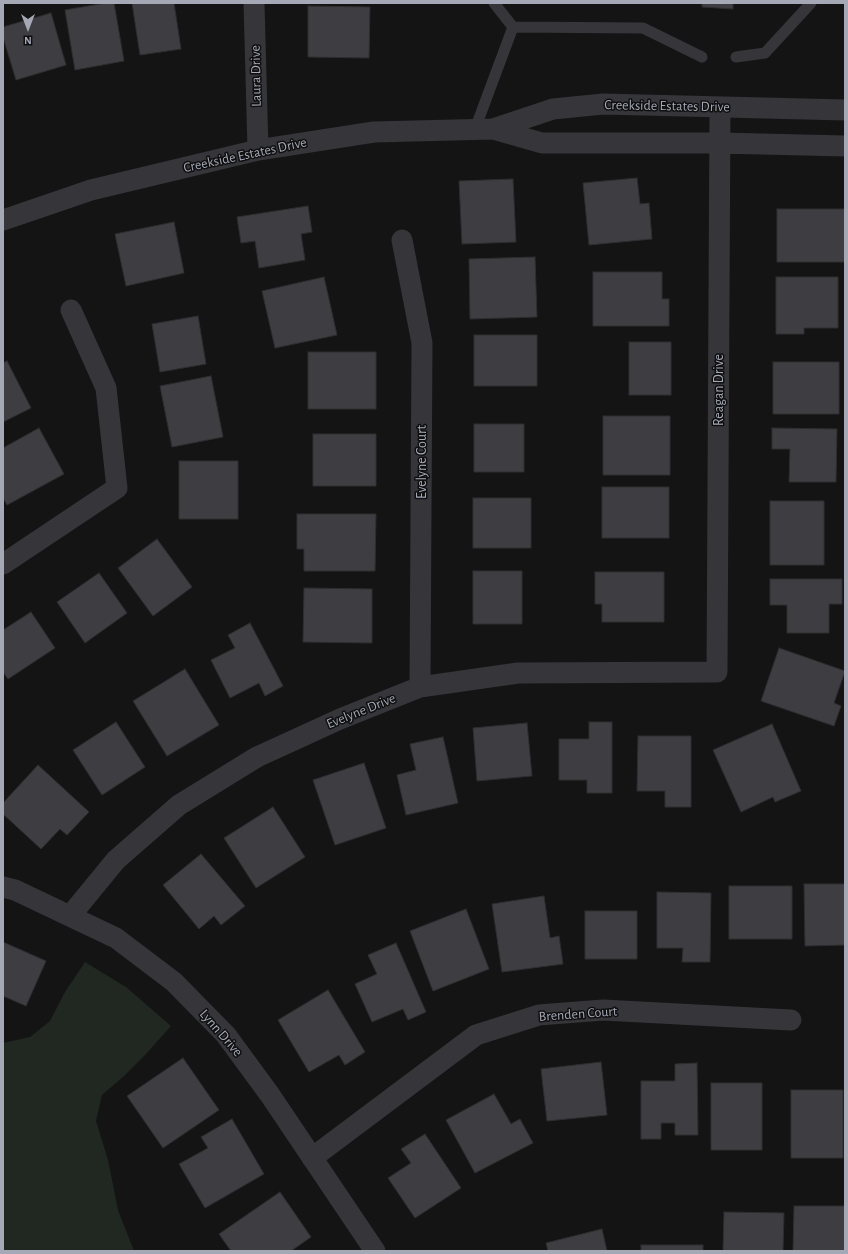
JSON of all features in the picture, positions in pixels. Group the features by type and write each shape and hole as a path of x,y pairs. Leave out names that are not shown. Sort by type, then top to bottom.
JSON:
{"street":[{"name":"Laura Drive","path":"254,3 258,150"},
{"name":"Creekside Estates Drive","path":"3,220 91,190 258,150 374,132 484,129 553,109 603,104 845,110"},
{"name":"Reagan Drive","path":"717,672 720,107"},
{"name":"Creekside Estates Drive","path":"484,129 542,143 720,143 845,146"},
{"name":"Evelyne Court","path":"402,240 422,344 420,687"},
{"path":"3,564 117,488 106,388 70,310"},
{"name":"Evelyne Drive","path":"70,916 116,860 180,805 257,757 340,718 420,687 518,673 717,672"},
{"name":"Lynn Drive","path":"3,887 15,890 116,938 174,982 226,1035 270,1095 375,1251"},
{"name":"Brenden Court","path":"312,1158 476,1035 539,1015 603,1010 791,1020"}],"lane":[{"path":"494,3 513,27"},
{"path":"736,57 765,53 811,3"},
{"path":"513,27 643,28 702,57"},
{"path":"484,129 513,27"}],"shaded area":[{"path":"85,962 126,987 171,1026 123,1077 102,1095 96,1121 108,1160 118,1210 134,1251 3,1251 3,1043 30,1037 50,1021 65,992"}],"building":[{"path":"114,3 124,61 75,70 65,10"},
{"path":"132,3 174,3 181,49 140,55"},
{"path":"702,3 733,3 733,9 702,7"},
{"path":"308,6 370,7 369,58 308,57"},
{"path":"51,13 66,65 16,80 3,37 3,27"},
{"path":"637,178 640,204 649,203 652,239 589,245 583,183"},
{"path":"513,179 516,242 462,244 459,181"},
{"path":"308,206 312,232 301,234 305,260 259,268 255,241 241,243 237,217"},
{"path":"777,209 845,209 845,262 777,262"},
{"path":"174,222 184,273 126,286 115,234"},
{"path":"535,257 537,317 470,319 469,259"},
{"path":"593,272 662,272 662,299 669,299 669,326 593,326"},
{"path":"324,277 337,335 275,348 262,291"},
{"path":"776,277 838,277 838,328 804,328 804,334 776,334"},
{"path":"198,316 206,364 160,372 152,324"},
{"path":"474,335 537,335 537,386 474,386"},
{"path":"629,342 671,342 671,395 629,395"},
{"path":"308,352 376,352 376,409 308,409"},
{"path":"7,361 31,408 3,422 3,363"},
{"path":"773,362 839,362 839,414 773,414"},
{"path":"211,376 223,437 172,447 160,386"},
{"path":"603,416 670,416 670,475 603,475"},
{"path":"474,424 524,424 524,472 474,472"},
{"path":"39,428 64,474 7,505 3,498 3,448"},
{"path":"772,428 837,429 836,482 789,482 790,449 772,449"},
{"path":"313,434 376,434 376,486 313,486"},
{"path":"179,461 238,461 238,519 179,519"},
{"path":"602,487 669,487 669,538 602,538"},
{"path":"473,498 531,498 531,548 473,548"},
{"path":"770,501 824,501 824,565 770,565"},
{"path":"297,514 376,514 375,571 304,571 304,549 297,549"},
{"path":"157,539 192,587 153,616 118,568"},
{"path":"473,571 522,571 522,624 473,624"},
{"path":"595,572 664,572 664,622 602,622 602,604 595,604"},
{"path":"99,573 127,613 85,643 57,602"},
{"path":"770,579 842,579 842,604 829,604 829,633 787,633 787,605 770,605"},
{"path":"304,588 372,589 372,643 303,642"},
{"path":"31,612 55,648 8,679 3,672 3,630"},
{"path":"250,623 283,686 265,696 259,683 230,698 211,660 235,648 228,635"},
{"path":"779,648 845,671 834,703 841,706 834,726 761,701"},
{"path":"185,669 219,725 167,756 133,701"},
{"path":"116,722 145,767 102,795 73,750"},
{"path":"589,722 612,722 612,793 587,793 587,780 559,780 559,739 589,739"},
{"path":"527,723 532,776 477,781 473,728"},
{"path":"772,724 801,791 775,802 773,797 741,812 713,750"},
{"path":"638,736 691,736 691,807 665,807 665,791 637,791"},
{"path":"443,737 458,803 406,815 397,775 416,770 410,744"},
{"path":"364,763 386,828 335,845 313,780"},
{"path":"38,765 89,812 67,835 60,829 41,849 3,814 3,803"},
{"path":"273,807 305,857 256,888 224,838"},
{"path":"201,854 245,906 221,925 214,916 199,929 163,885"},
{"path":"804,884 845,884 845,945 805,946"},
{"path":"729,886 792,886 792,939 729,939"},
{"path":"657,892 711,893 710,962 682,962 683,948 657,948"},
{"path":"544,896 550,938 559,936 563,964 502,972 492,904"},
{"path":"466,909 489,969 433,991 410,931"},
{"path":"585,911 637,911 637,959 585,959"},
{"path":"3,942 46,961 26,1006 3,996"},
{"path":"396,943 426,1012 408,1020 403,1009 372,1022 355,984 377,974 368,955"},
{"path":"328,990 365,1052 345,1065 339,1055 309,1072 278,1020"},
{"path":"183,1058 219,1110 163,1148 127,1096"},
{"path":"601,1062 607,1115 547,1121 541,1069"},
{"path":"697,1063 698,1135 675,1135 675,1123 661,1123 661,1139 641,1139 641,1081 675,1081 675,1064"},
{"path":"711,1083 762,1083 762,1150 711,1150"},
{"path":"791,1090 843,1090 843,1158 791,1158"},
{"path":"494,1094 511,1124 520,1119 533,1143 475,1173 446,1120"},
{"path":"232,1119 264,1174 205,1208 179,1164 208,1148 201,1137"},
{"path":"425,1134 461,1188 415,1218 388,1178 411,1163 401,1149"},
{"path":"280,1192 311,1237 291,1251 231,1251 219,1234"},
{"path":"794,1206 845,1206 845,1251 793,1251"},
{"path":"724,1212 784,1213 783,1251 723,1251"},
{"path":"602,1229 607,1251 548,1251 546,1243"},
{"path":"641,1245 703,1245 703,1251 641,1251"}]}
